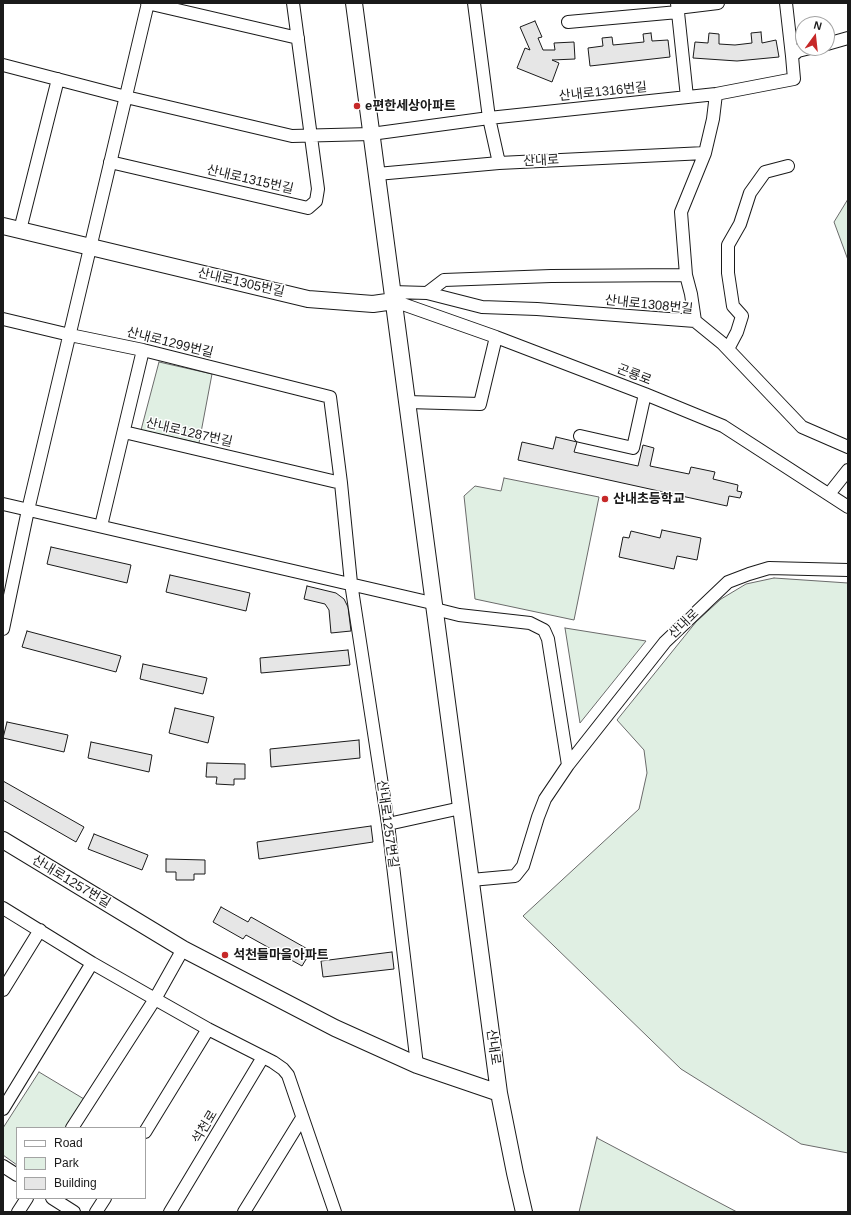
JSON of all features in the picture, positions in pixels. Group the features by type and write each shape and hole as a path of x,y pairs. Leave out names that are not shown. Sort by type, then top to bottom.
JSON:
{"main road":[{"name":"산내로","path":"354,3 499,1093 524,1212"},
{"name":"산내로1305번길","path":"3,226 308,299 373,304 393,296"},
{"name":"산내로1257번길","path":"3,840 183,949 335,1028 417,1065 499,1093"}],"street":[{"path":"3,629 28,510 91,247 147,3 298,38"},
{"name":"산내로1315번길","path":"110,162 308,208 316,201 318,189 293,3"},
{"path":"474,3 489,118 498,164"},
{"path":"568,22 718,3"},
{"path":"786,3 792,56"},
{"path":"677,8 687,97"},
{"path":"835,42 848,38"},
{"name":"산내로1316번길","path":"371,134 489,118 716,94 794,79 792,56"},
{"path":"3,65 126,97 292,136 371,134"},
{"path":"20,230 58,79"},
{"path":"695,321 691,294 686,275 681,212 706,153 713,120 716,94"},
{"name":"산내로","path":"377,174 498,164 706,153"},
{"path":"728,349 738,332 742,316 733,306 728,273 728,246 740,224 750,193 765,172 788,166"},
{"name":"산내로1308번길","path":"427,293 444,280 551,276 686,275"},
{"name":"산내로1308번길","path":"393,296 427,293 482,307 537,309 695,321 728,349 802,427 848,447"},
{"name":"곤룡로","path":"393,296 496,338 645,394 723,426 848,507"},
{"name":"산내로1299번길","path":"3,318 70,335 143,350 330,397 341,483"},
{"path":"407,402 480,404 496,338"},
{"path":"101,526 143,350"},
{"path":"580,436 633,448 645,394"},
{"name":"산내로1287번길","path":"124,432 341,483"},
{"path":"829,494 848,470"},
{"path":"341,483 351,583"},
{"path":"3,504 432,602 434,610 459,615 530,623 544,630 548,639 568,765"},
{"name":"산내로","path":"471,880 515,876 524,866 538,817 545,799 568,765 665,642 728,582 769,568 848,570"},
{"name":"산내로1257번길","path":"351,583 388,824 417,1065"},
{"path":"388,824 461,808"},
{"path":"3,908 155,1000 283,1069 288,1076 334,1211"},
{"path":"3,990 40,930"},
{"path":"73,1127 155,1000 183,949"},
{"path":"3,1109 92,963"},
{"path":"146,1130 208,1029"},
{"name":"석천로","path":"170,1212 263,1057"},
{"path":"244,1212 302,1118"},
{"path":"3,1166 16,1174"},
{"path":"18,1212 25,1199"},
{"path":"54,1199 74,1212"},
{"path":"96,1212 104,1199"}],"green space":[{"path":"848,199 848,260 834,222"},
{"path":"159,362 212,374 199,443 141,430"},
{"path":"504,478 599,497 574,620 475,599 464,496 475,486 501,491"},
{"path":"774,578 848,583 848,1153 801,1144 681,1069 523,916 639,809 647,773 644,750 617,720 696,622 721,599 746,584"},
{"path":"565,628 646,641 580,723"},
{"path":"39,1072 84,1099 68,1127 16,1127 16,1164 3,1155 3,1128"},
{"path":"597,1138 737,1212 579,1212"}],"building":[{"path":"535,21 542,37 538,38 543,50 555,50 554,43 574,42 575,59 552,60 559,63 552,82 517,68 525,48 530,50 520,27"},
{"path":"761,32 762,43 776,40 779,57 737,61 693,58 695,42 708,43 709,33 719,34 719,44 735,45 752,43 751,33"},
{"path":"651,33 652,41 668,40 670,57 590,66 588,48 603,46 602,38 612,37 613,45 644,42 643,34"},
{"path":"556,437 577,442 574,452 638,466 643,445 654,448 650,466 689,474 691,467 715,472 713,479 738,485 737,491 742,492 740,498 729,496 727,506 518,460 522,442 553,449"},
{"path":"662,530 701,538 697,560 677,556 674,569 619,557 623,537 629,538 631,531 660,538"},
{"path":"51,547 131,565 127,583 47,564"},
{"path":"170,575 250,593 246,611 166,592"},
{"path":"307,586 336,593 344,599 348,607 351,631 331,633 329,610 325,604 304,599"},
{"path":"27,631 121,656 116,672 22,647"},
{"path":"348,650 350,665 261,673 260,658"},
{"path":"143,664 207,678 203,694 140,679"},
{"path":"175,708 214,717 208,743 169,733"},
{"path":"7,722 68,735 64,752 3,738"},
{"path":"359,740 360,758 271,767 270,749"},
{"path":"91,742 152,755 149,772 88,758"},
{"path":"207,763 245,764 245,779 234,779 234,785 216,784 217,777 206,777"},
{"path":"3,781 84,827 76,842 3,800"},
{"path":"371,826 373,842 259,859 257,842"},
{"path":"94,834 148,855 142,870 88,849"},
{"path":"166,859 205,860 205,874 194,874 194,880 176,880 176,872 166,872"},
{"path":"221,907 248,922 251,917 311,951 302,966 246,935 243,939 213,922"},
{"path":"392,952 394,969 323,977 321,961"}],"place":[{"name":"e편한세상아파트","path":"357,106"},
{"name":"산내초등학교","path":"605,499"},
{"name":"석천들마을아파트","path":"225,955"}]}
